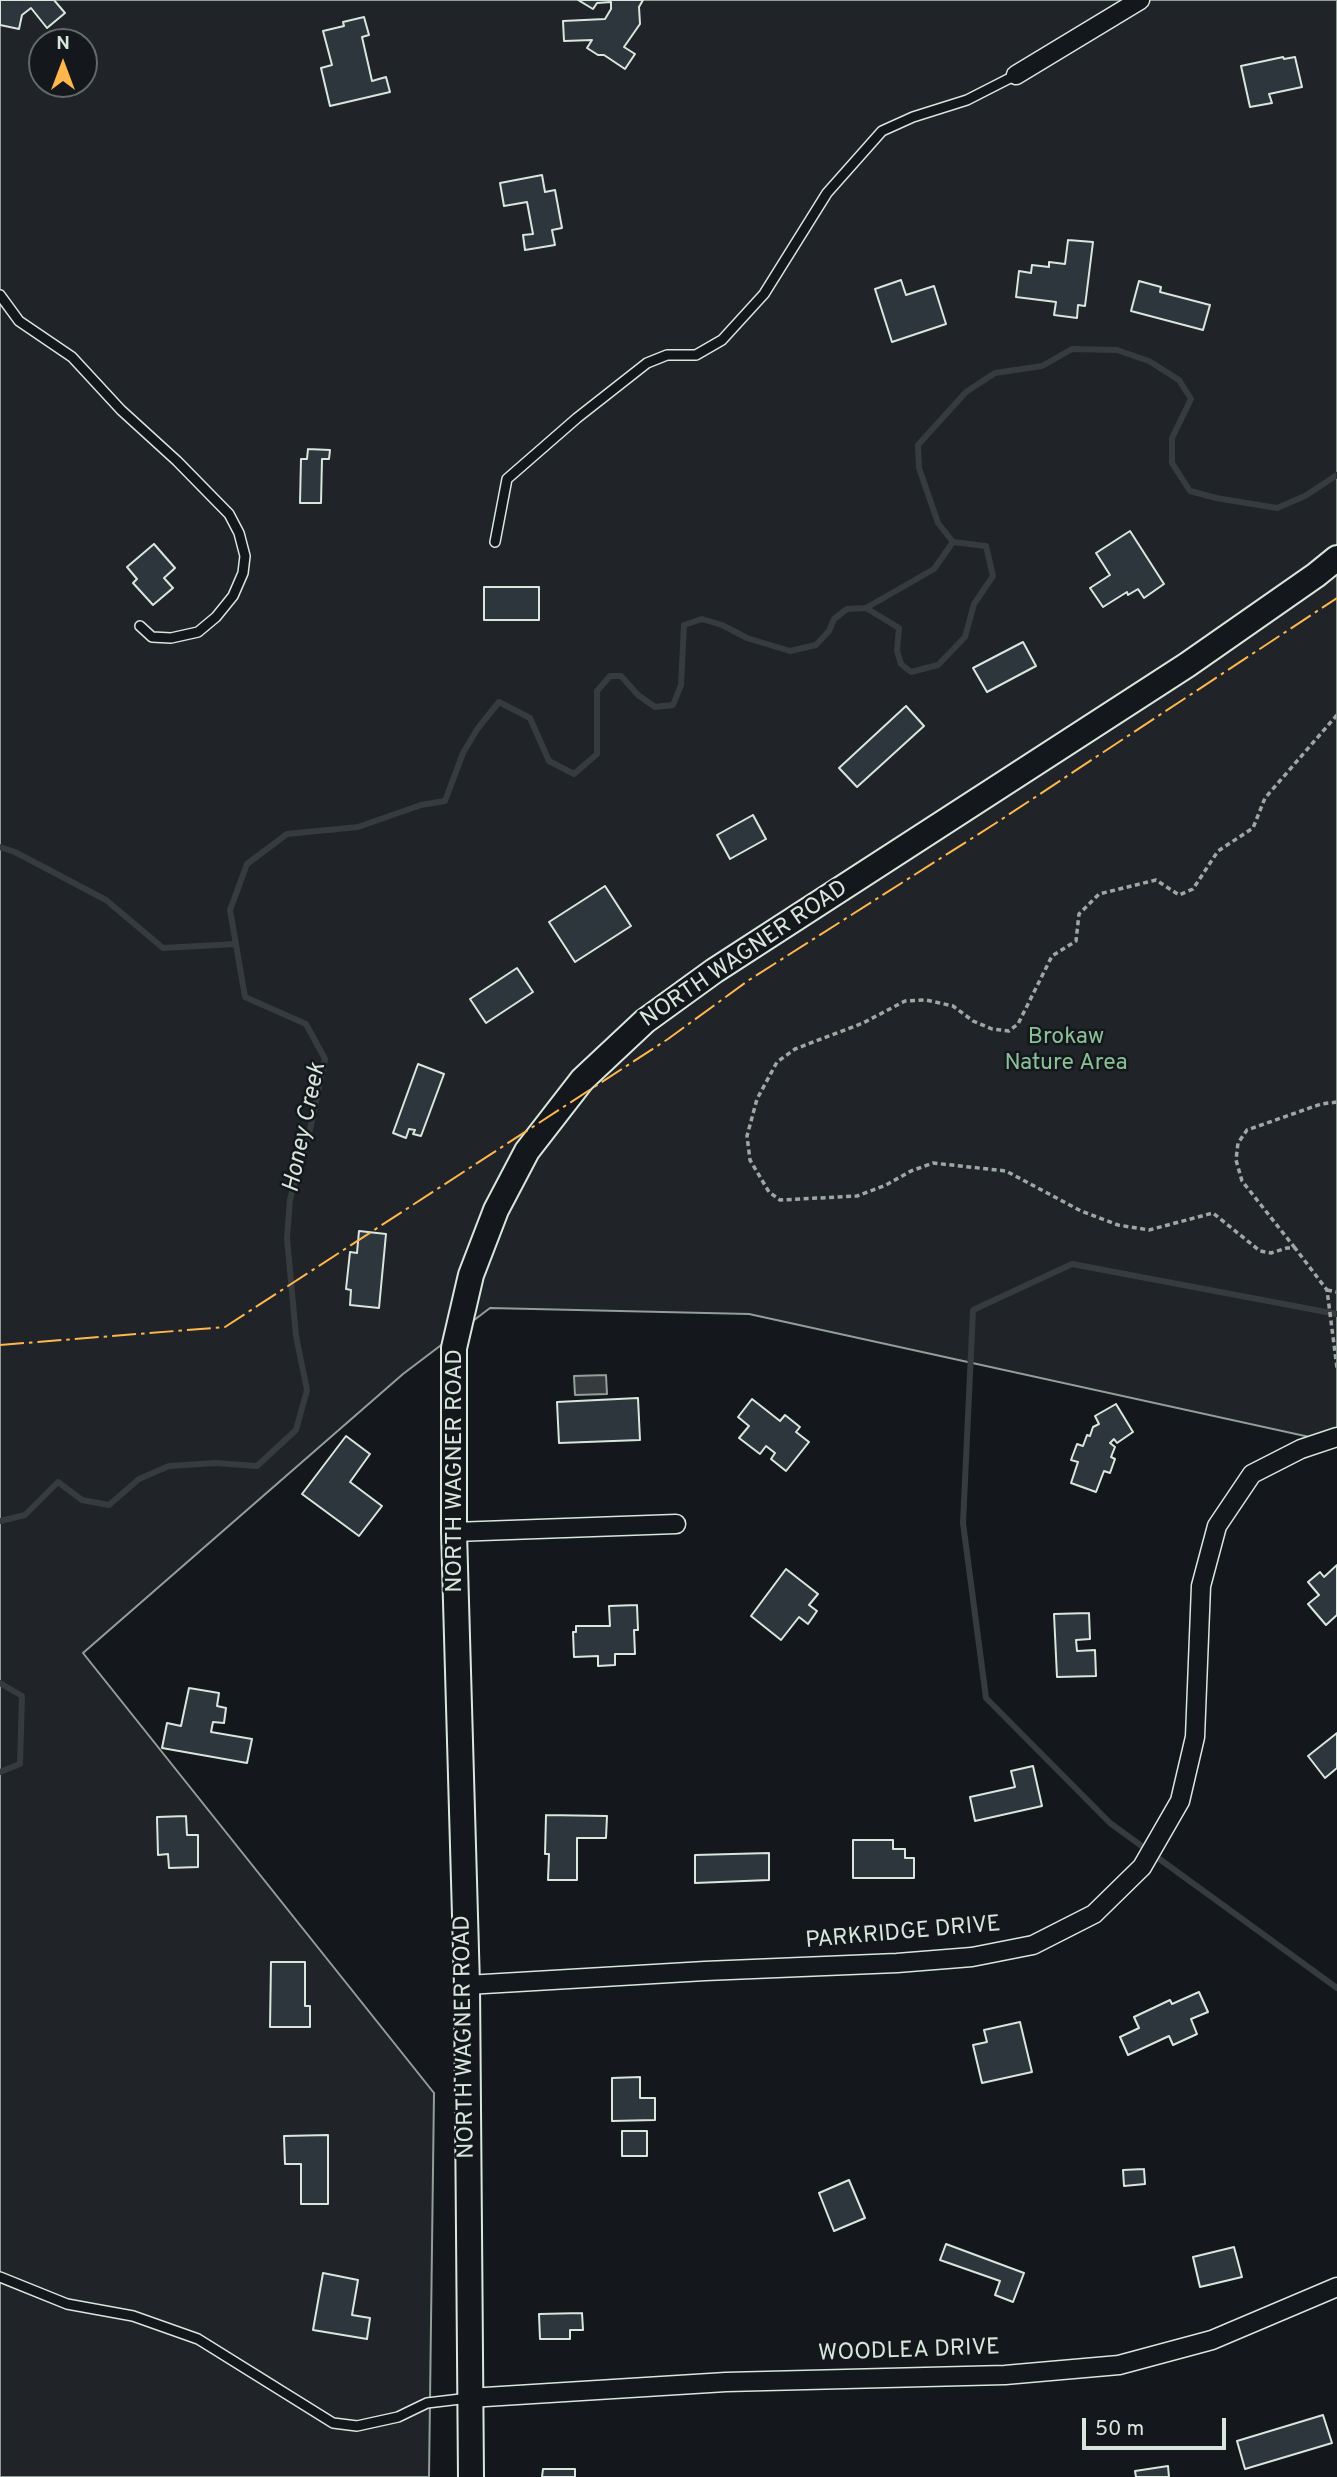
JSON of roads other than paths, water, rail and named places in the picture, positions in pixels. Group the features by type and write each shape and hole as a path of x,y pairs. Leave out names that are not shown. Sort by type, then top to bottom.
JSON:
{"street":[{"path":"1016,75 1140,0"},
{"name":"NORTH WAGNER ROAD","path":"471,2477 467,1985 454,1532 454,1348 471,1275 496,1210 527,1151 582,1080 645,1021 714,971 1187,665 1337,558"},
{"name":"PARKRIDGE DRIVE","path":"467,1985 972,1957 1033,1945 1094,1914 1142,1867 1180,1801 1195,1737 1200,1586 1217,1526 1252,1474 1301,1449 1337,1437"},
{"path":"454,1532 676,1524"},
{"name":"WOODLEA DRIVE","path":"469,2398 726,2382 1004,2375 1119,2365 1212,2340 1337,2287"}],"lane":[{"path":"495,542 507,479 577,418 647,363 667,355 696,355 722,340 764,294 827,193 882,131 913,117 967,100 1016,75"},
{"path":"0,295 19,321 72,357 121,410 177,461 229,514 239,533 245,556 243,573 233,596 216,617 198,632 172,638 152,637 139,626"},
{"path":"0,2277 67,2304 133,2316 198,2339 333,2423 357,2426 398,2417 427,2403 469,2398"}],"waterway":[{"name":"Honey Creek","path":"0,1521 25,1515 58,1482 82,1500 109,1505 139,1479 169,1466 215,1463 257,1466 296,1430 307,1390 296,1336 287,1238 290,1199 309,1134 325,1059 306,1024 245,997 230,910 247,864 287,834 358,827 421,805 445,801 463,753 478,728 499,702 530,718 549,761 574,774 597,754 597,691 610,676 621,676 638,695 655,707 673,705 681,685 684,625 702,619 722,625 747,638 790,651 816,645 829,631 834,619 847,609 866,608 899,628 897,651 901,664 911,672 938,665 965,637 974,604 993,576 986,546 953,542 938,523 919,468 918,445 966,392 995,373 1042,366 1072,349 1117,350 1149,361 1179,380 1191,399 1172,438 1172,463 1190,491 1277,508 1305,496 1337,475"},
{"path":"866,608 934,569 953,542"},
{"path":"0,847 15,852 106,900 163,948 236,944"},
{"path":"1337,1314 1072,1264 973,1310 963,1523 986,1698 1110,1823 1337,1988"},
{"name":"Honey Creek","path":"0,1683 22,1696 20,1764 0,1772"}],"park label":[{"name":"Brokaw Nature Area","path":"1066,1051"}]}
